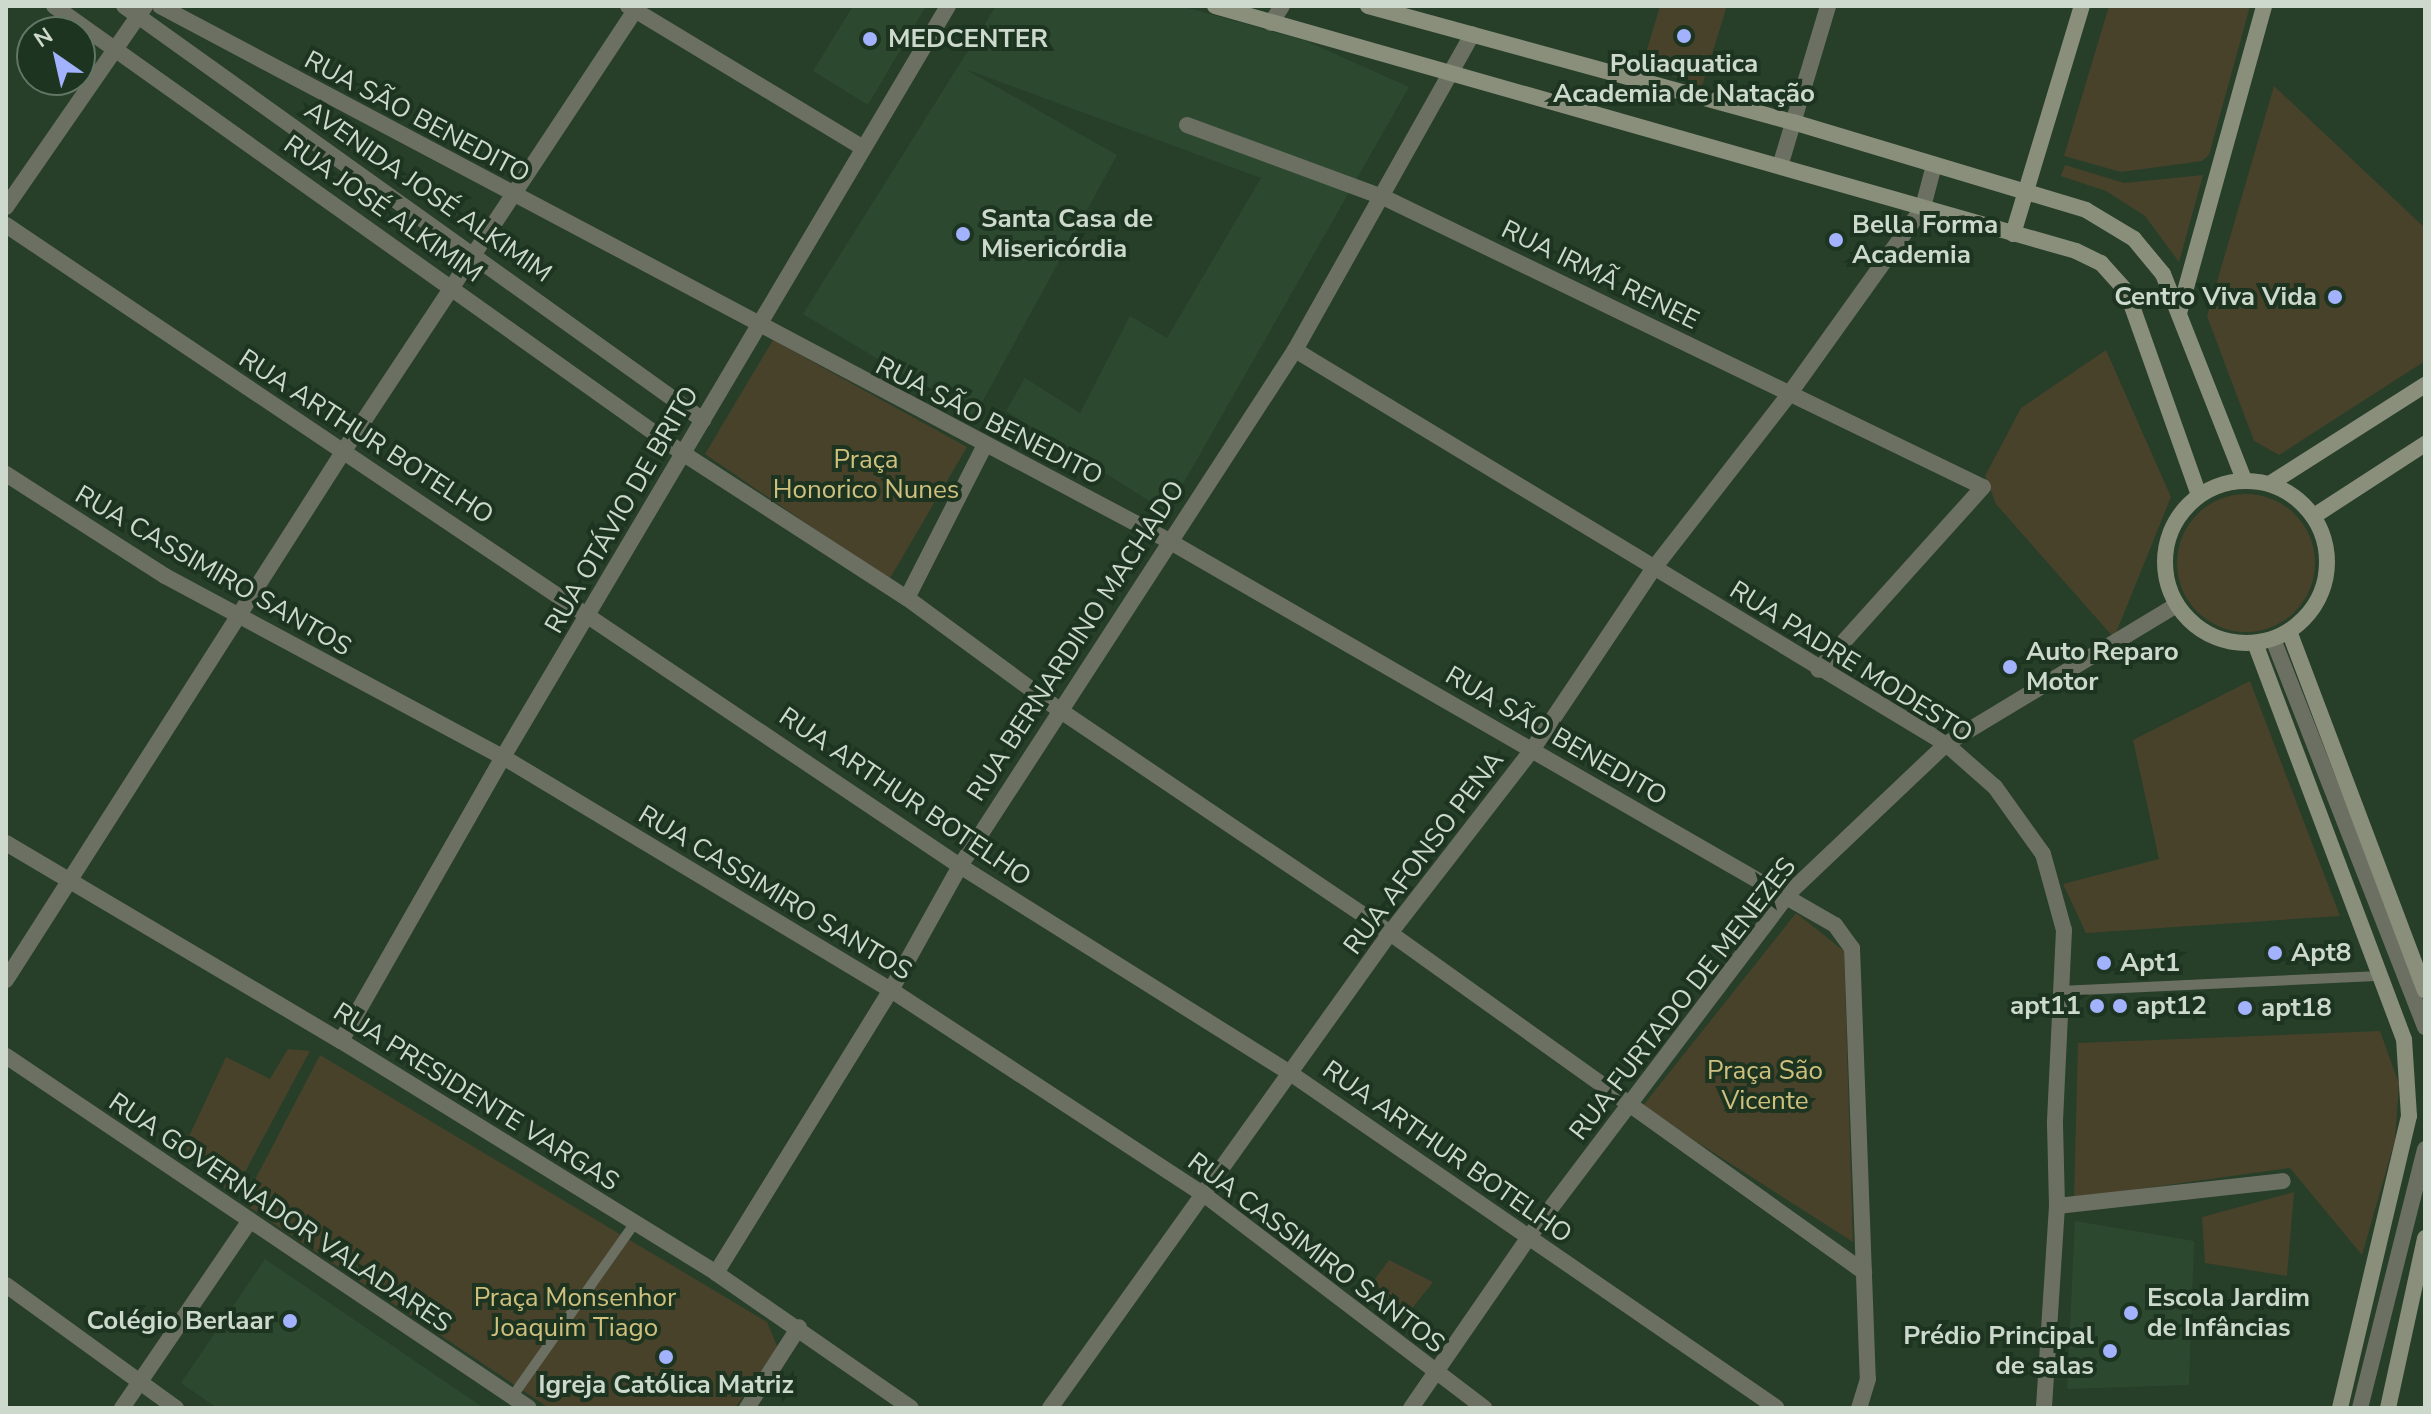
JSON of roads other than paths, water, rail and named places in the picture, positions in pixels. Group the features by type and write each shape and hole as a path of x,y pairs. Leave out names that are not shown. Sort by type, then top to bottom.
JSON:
{"main road":[{"path":"1215,6 1452,77 1781,163 2076,251 2101,263 2127,292 2199,495"},
{"path":"1368,6 1793,122 2086,210 2134,239 2163,274 2244,480"},
{"path":"2013,234 2082,6"},
{"path":"2179,313 2264,6"},
{"path":"2271,483 2425,385"},
{"path":"2314,516 2425,444"},
{"path":"2244,480 2271,483 2296,496 2314,516 2325,539 2328,566 2316,603 2289,631 2255,643 2210,635 2176,605 2164,558 2169,534 2199,495 2244,480"},
{"path":"2289,631 2425,990"},
{"path":"2255,643 2404,1039 2409,1116 2340,1408"},
{"path":"2388,1408 2425,1238"}],"street":[{"name":"RUA JOSÉ ALKIMIM","path":"54,6 684,454 907,598 1058,709 1390,933 1864,1272"},
{"name":"RUA SÃO BENEDITO","path":"160,6 984,447 1169,541 1788,894 1835,925 1852,948 1868,1379 1859,1408"},
{"name":"RUA OTÁVIO DE BRITO","path":"341,1041 503,757 591,614 948,6"},
{"path":"1271,23 1282,6"},
{"path":"1781,163 1828,6"},
{"path":"6,980 236,616 476,255 633,8 863,148"},
{"path":"6,207 114,51 136,9"},
{"name":"AVENIDA JOSÉ ALKIMIM","path":"136,9 703,420"},
{"name":"RUA BERNARDINO MACHADO","path":"716,1273 891,990 960,866 1058,709 1295,350 1452,77 1472,34"},
{"name":"RUA IRMÃ RENEE","path":"1187,125 1383,197 1983,487 1818,670"},
{"name":"RUA AFONSO PENA","path":"1050,1408 1293,1075 1390,933 1532,750 1654,568 1790,393 1923,207 1934,165"},
{"name":"RUA ARTHUR BOTELHO","path":"6,225 343,452 591,614 960,866 1293,1075 1777,1408"},
{"name":"RUA PADRE MODESTO","path":"1295,350 1818,670 1946,744 1995,787 2043,854 2064,930 2060,991 2057,1206 2044,1408"},
{"path":"907,598 984,447"},
{"name":"RUA CASSIMIRO SANTOS","path":"6,474 73,521 236,616 503,757 891,990 1206,1196 1484,1408"},
{"name":"RUA FURTADO DE MENEZES","path":"1411,1408 1529,1237 1631,1107 1788,894 1866,814 1946,744 2176,605"},
{"path":"2273,639 2425,1027"},
{"name":"RUA PRESIDENTE VARGAS","path":"6,843 341,1041 716,1273 799,1327 911,1408"},
{"name":"RUA GOVERNADOR VALADARES","path":"6,1056 529,1408"},
{"path":"2360,1408 2425,1149"},
{"path":"2057,1206 2283,1181"},
{"path":"122,1408 249,1222"},
{"path":"6,1285 176,1408"},
{"path":"747,1408 799,1327"}],"lane":[{"path":"2060,991 2381,976"},
{"path":"512,1397 634,1224"}],"place":[{"name":"Poliaquatica Academia de Natação","path":"1684,36"},
{"name":"MEDCENTER","path":"870,39"},
{"name":"Santa Casa de Misericórdia","path":"963,234"},
{"name":"Bella Forma Academia","path":"1836,240"},
{"name":"Centro Viva Vida","path":"2335,297"},
{"name":"Auto Reparo Motor","path":"2010,667"},
{"name":"Apt8","path":"2275,953"},
{"name":"Apt1","path":"2104,963"},
{"name":"apt11","path":"2097,1006"},
{"name":"apt12","path":"2120,1006"},
{"name":"apt18","path":"2245,1008"},
{"name":"Escola Jardim de Infâncias","path":"2131,1313"},
{"name":"Colégio Berlaar","path":"290,1321"},
{"name":"Prédio Principal de salas","path":"2110,1351"},
{"name":"Igreja Católica Matriz","path":"666,1357"}],"park label":[{"name":"Praça Honorico Nunes","path":"866,475"},
{"name":"Praça São Vicente","path":"1765,1086"},
{"name":"Praça Monsenhor Joaquim Tiago","path":"575,1313"}]}
